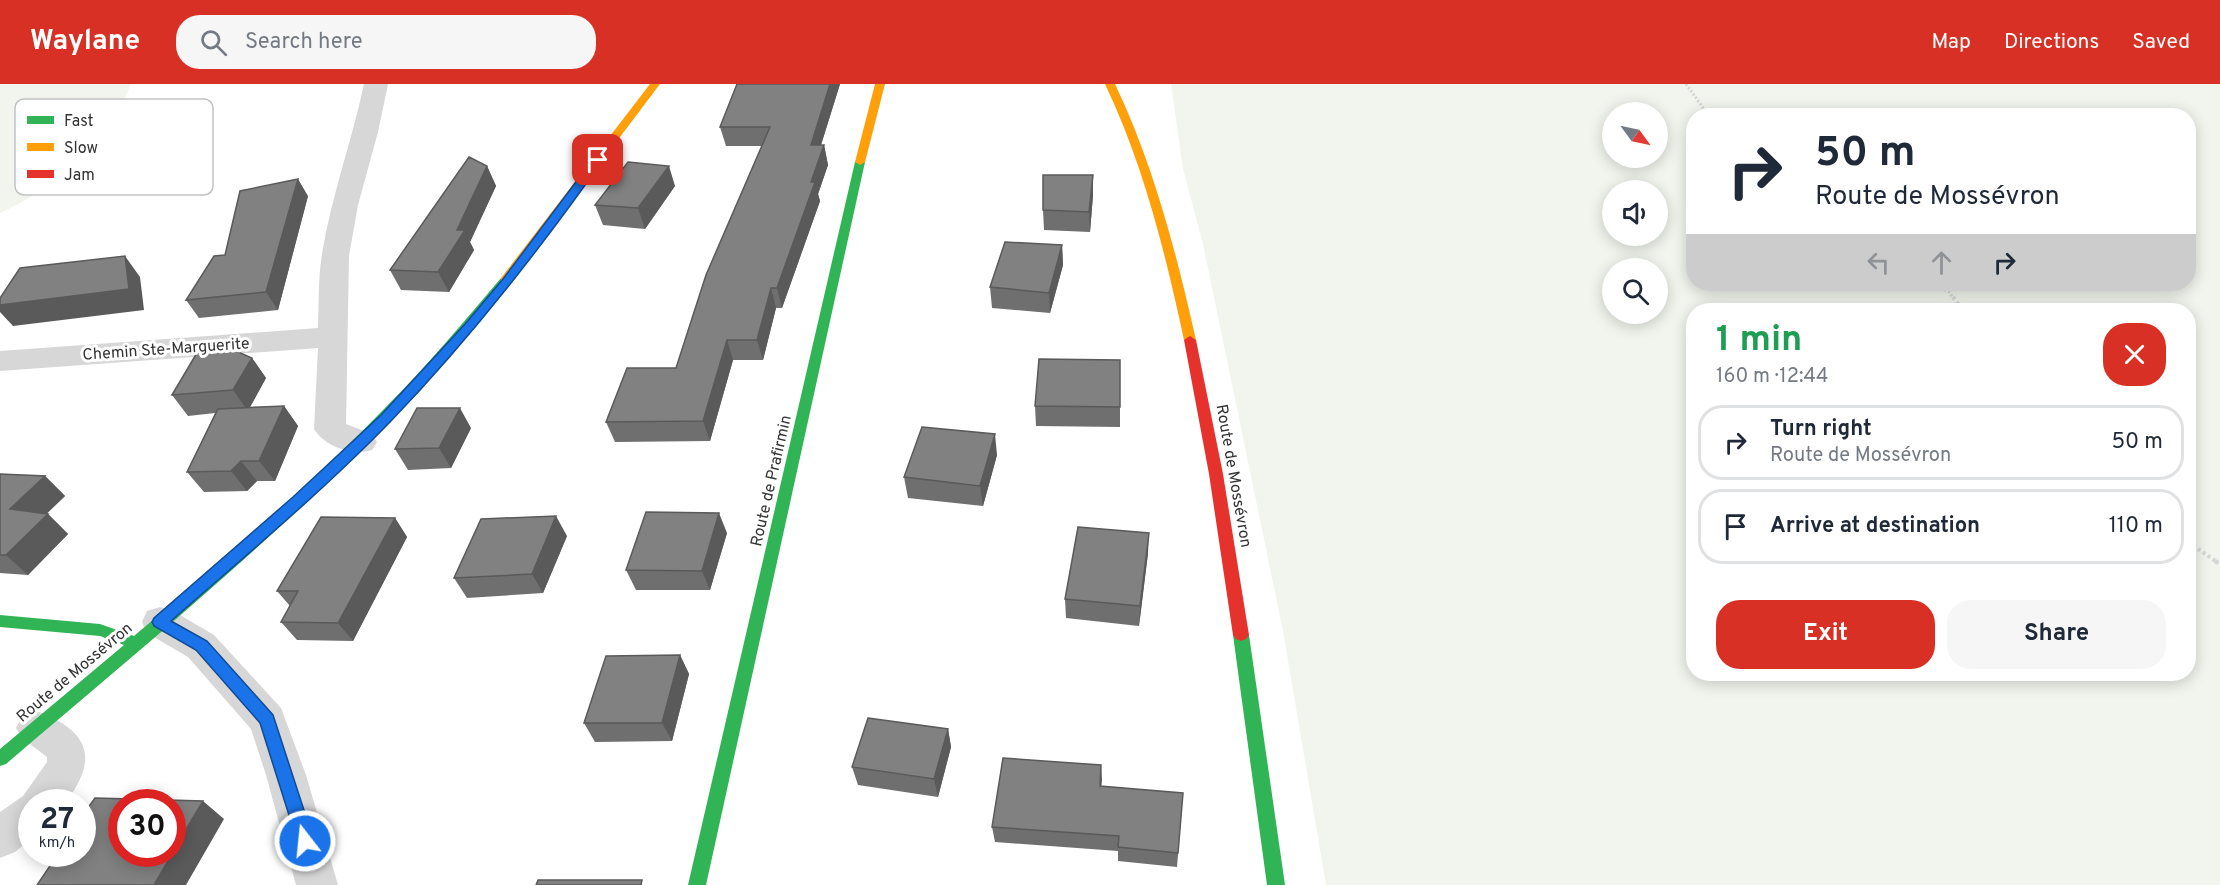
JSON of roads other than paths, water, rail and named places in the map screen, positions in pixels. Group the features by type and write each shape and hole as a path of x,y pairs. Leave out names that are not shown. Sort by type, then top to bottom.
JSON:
{"street":[{"path":"361,442 345,438 330,429 335,256 345,205 366,132 376,84"},
{"name":"Route de Mossévron","path":"0,759 224,568 361,442 435,365 507,281 655,84"},
{"name":"Route de Prafirmin","path":"697,885 843,232 880,84"},
{"name":"Route de Mossévron","path":"1110,84 1130,121 1156,194 1174,261 1200,385 1226,524 1276,885"},
{"name":"Chemin Ste-Marguerite","path":"0,361 305,340 332,336"},
{"path":"0,621 148,632 201,646 267,720 286,775 317,885"},
{"path":"36,728 53,736 65,748 67,761 64,776 52,789"},
{"path":"0,838 18,823"}]}
